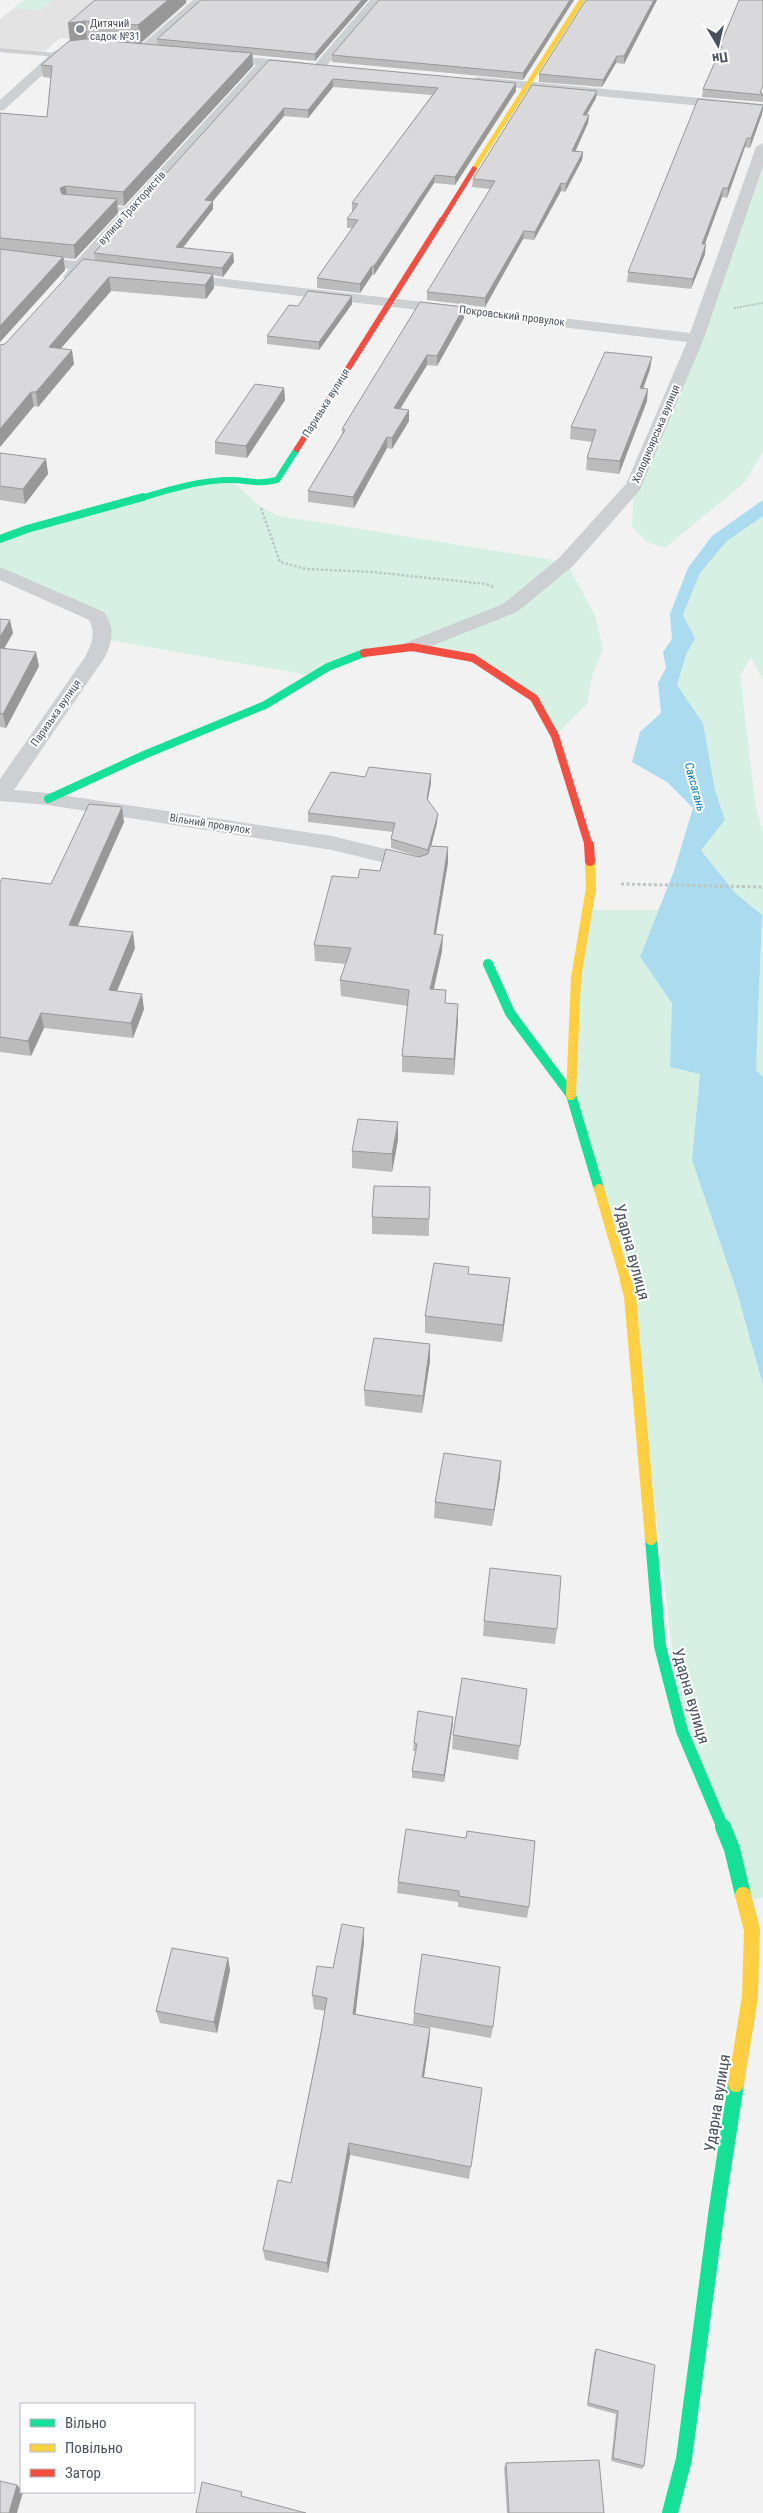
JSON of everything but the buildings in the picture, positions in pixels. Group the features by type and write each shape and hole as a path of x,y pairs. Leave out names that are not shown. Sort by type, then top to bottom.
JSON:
{"street":[{"path":"161,52 138,50 200,0"},
{"path":"319,67 376,0"},
{"name":"Паризька вулиця","path":"0,539 27,529 192,484 231,480 259,484 277,480 582,0"},
{"path":"0,107 57,55 67,48 82,46"},
{"path":"208,57 338,69"},
{"name":"вулиця Трактористів","path":"60,288 265,63"},
{"path":"462,80 763,108"},
{"name":"Холодноярська вулиця","path":"412,647 510,608 566,562 634,486 696,338 763,147"},
{"path":"0,257 128,272"},
{"name":"Покровський провулок","path":"157,275 696,338"},
{"name":"Паризька вулиця","path":"0,573 97,616 104,629 103,639 95,657 0,795"},
{"path":"48,799 144,755 265,705 328,667 360,654 412,647 473,658 534,698 555,736 590,849 592,871 576,978 571,1095"},
{"name":"Вільний провулок","path":"0,795 48,799 332,843 418,864"},
{"name":"Ударна вулиця","path":"488,964 510,1013 571,1095 630,1296 660,1646 682,1732 732,1849 752,1930 750,1996 717,2208 684,2459 670,2513"}],"lane":[{"path":"0,50 57,55"},
{"path":"85,206 130,210"}],"path":[{"path":"231,480 261,507 280,562 306,568 392,574 486,584 522,598"},
{"path":"647,883 763,887"}],"shaded area":[{"name":"Дитячий садок №31","path":"53,0 190,0 140,46 60,38 44,52 0,48 0,19 14,8 40,10"}],"green space":[{"path":"24,0 53,0 40,10 14,8"},
{"path":"763,147 763,451 745,482 665,548 647,542 632,527 634,486"},
{"path":"231,480 261,507 279,516 566,562 595,615 603,649 593,673 587,704 555,736 534,698 473,658 412,647 360,654 313,676 103,639 97,616 0,573 0,539 192,484"},
{"path":"763,516 763,680 751,657 740,676 756,809 763,833 763,1077 756,1070 762,916 735,893 701,849 725,820 715,790 703,723 677,685 686,655 695,638 683,615 700,573 727,541"},
{"path":"586,910 659,910 640,957 672,1003 670,1067 700,1073 692,1160 737,1292 763,1385 763,1897 747,1902 682,1731 630,1296 571,1095"}],"water":[{"name":"Саксагань","path":"763,500 763,516 727,541 700,573 683,615 695,638 686,655 677,685 703,723 715,790 725,820 701,850 735,893 762,915 756,1070 763,1077 763,1385 737,1292 692,1160 700,1074 670,1067 672,1003 640,957 674,871 693,808 667,782 632,762 640,732 661,713 658,683 666,668 663,652 672,639 670,614 688,568 712,536"}],"traffic: fast":[{"path":"0,539 27,529 192,484 231,480 259,484 277,480 297,449"},
{"path":"48,799 144,755 265,705 328,667 364,653"},
{"path":"488,964 510,1013 571,1095 599,1189"},
{"path":"651,1539 660,1646 682,1731 732,1849 743,1895"},
{"path":"670,2513 684,2459 717,2208 736,2084"}],"traffic: slow":[{"path":"474,169 582,0"},
{"path":"571,1095 576,978 591,888 590,861"},
{"path":"599,1189 630,1296 651,1539"},
{"path":"736,2084 750,1997 752,1930 743,1895"}],"traffic: jam":[{"path":"297,449 474,169"},
{"path":"364,653 412,647 473,658 534,698 555,736 590,849 590,861"}],"place":[{"name":"Дитячий садок №31","path":"80,29"}]}
